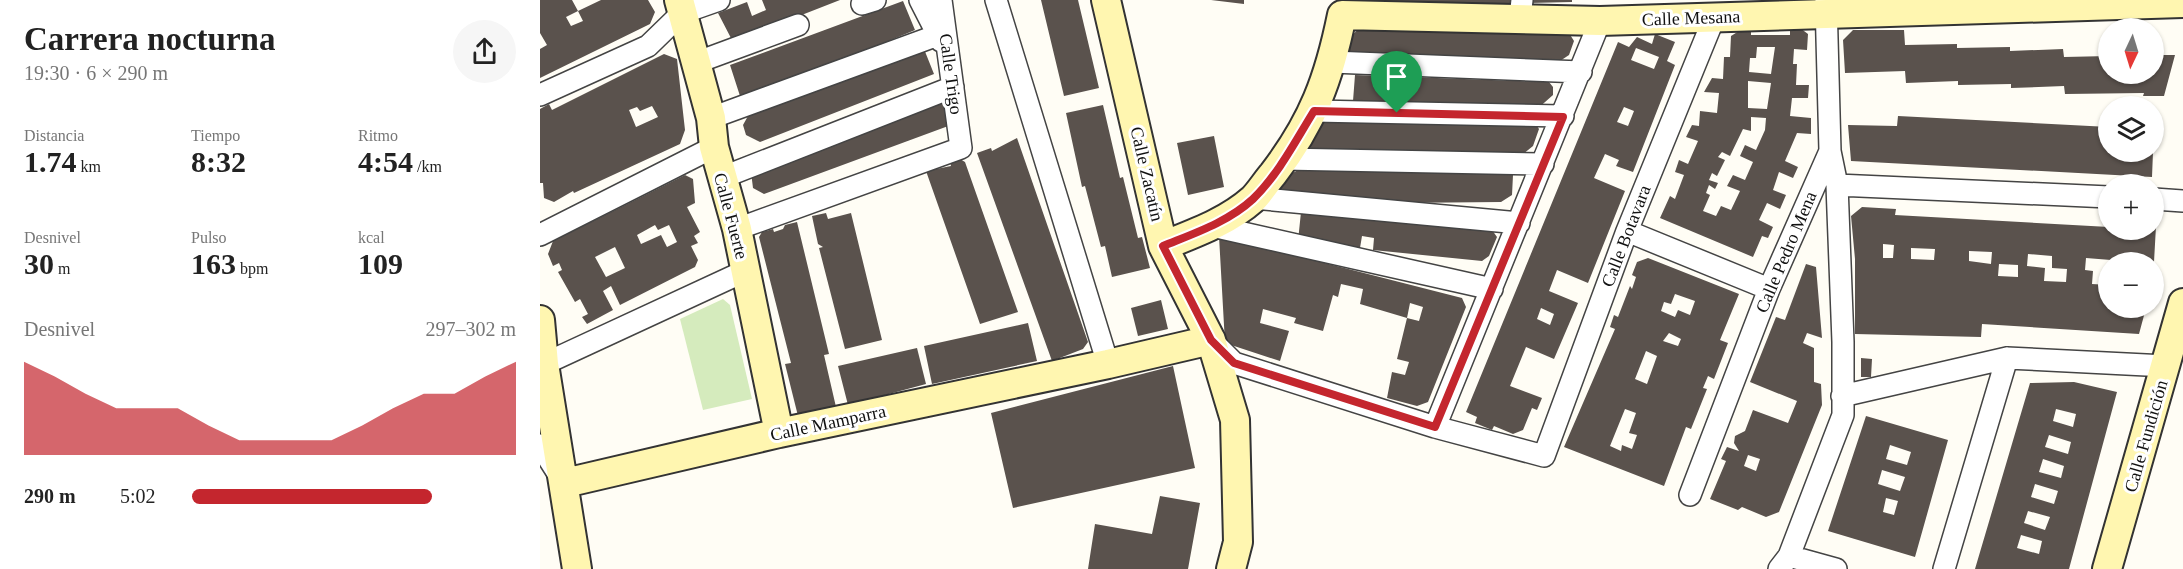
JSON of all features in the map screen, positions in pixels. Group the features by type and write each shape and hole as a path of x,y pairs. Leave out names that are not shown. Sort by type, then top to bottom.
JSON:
{"street":[{"path":"540,95 648,46 681,6 719,0"},
{"path":"920,0 950,61"},
{"name":"Calle Trigo","path":"737,229 961,148 941,0"},
{"path":"996,0 1108,364"},
{"name":"Calle Zacatín","path":"1106,0 1163,246 1211,340 1235,420 1238,542 1231,569"},
{"name":"Calle Mesana","path":"1345,7 1521,9 1600,21 1714,18 1826,6 2183,3"},
{"name":"Calle Fuerte","path":"681,6 698,62 711,118 714,147 721,178 737,229 779,433"},
{"name":"Calle Pedro Mena","path":"1690,495 1769,289 1830,151 1826,6"},
{"path":"1163,246 1212,226 1253,198 1284,159 1314,111 1332,62 1345,7"},
{"name":"Calle Botavara","path":"1435,427 1544,456 1628,231 1714,18"},
{"path":"1211,340 1234,363 1435,427 1563,117 1600,21"},
{"path":"698,62 798,25"},
{"path":"711,118 938,35"},
{"path":"1332,62 1581,72"},
{"path":"721,178 953,87"},
{"path":"1314,111 1563,117"},
{"path":"540,235 714,147"},
{"path":"1830,151 1837,185 1843,342 1843,415 1784,563 1836,569"},
{"path":"1284,159 1543,164"},
{"path":"1837,185 2098,197"},
{"path":"1253,198 1519,223"},
{"path":"2164,200 2183,201"},
{"path":"1212,226 1492,289"},
{"path":"1628,231 1769,289"},
{"path":"542,356 746,271"},
{"name":"Calle Fundición","path":"2108,569 2183,303"},
{"path":"540,320 542,356 565,483 577,569"},
{"name":"Calle Mamparra","path":"565,483 779,433 1211,340"},
{"path":"1842,396 2007,358 2166,366"},
{"path":"1944,569 2007,358"},
{"path":"540,445 565,483"}],"green space":[{"path":"723,299 730,305 752,399 703,410 680,319"}],"building":[{"path":"540,0 572,0 578,11 601,0 648,0 655,12 650,24 540,78 540,49 547,45 540,33","holes":["578,11 583,21 571,26 566,17"]},
{"path":"762,0 840,0 733,42 718,13 747,2 752,16 766,10"},
{"path":"1041,0 1078,0 1099,88 1064,96"},
{"path":"1211,0 1244,0 1244,4"},
{"path":"1364,0 1515,0 1515,3 1368,7"},
{"path":"1529,0 1572,0 1572,2 1529,3"},
{"path":"903,1 915,30 853,56 740,96 730,65"},
{"path":"1361,27 1569,33 1574,41 1569,55 1557,63 1350,54 1347,49 1352,35"},
{"path":"1800,28 1808,34 1807,50 1794,49 1793,64 1797,64 1796,85 1809,85 1808,98 1792,98 1790,116 1811,118 1811,134 1797,133 1785,161 1798,167 1793,178 1779,172 1773,190 1786,195 1780,209 1767,203 1759,220 1773,227 1768,238 1762,236 1753,257 1660,218 1670,196 1675,199 1684,175 1675,172 1679,160 1688,164 1698,141 1686,137 1692,125 1699,126 1700,111 1717,113 1719,93 1704,92 1712,78 1723,79 1724,57 1730,57 1731,36 1739,31 1751,32 1751,35 1790,35 1790,29","holes":["1757,47 1775,47 1771,74 1749,72 1750,58 1756,58","1748,81 1771,83 1767,109 1748,108","1751,117 1766,118 1765,130 1756,150 1745,145 1740,156 1753,162 1745,180 1733,175 1727,186 1740,191 1731,210 1721,206 1716,216 1703,211 1710,195 1706,193 1709,185 1715,189 1718,183 1709,180 1712,173 1717,176 1725,160 1718,157 1722,152 1730,156 1743,129 1751,131"]},
{"path":"1853,30 1904,30 1905,45 1957,44 1957,48 2010,47 2010,51 2063,49 2064,57 2098,56 2098,84 2164,84 2164,55 2175,55 2164,96 2143,96 2144,93 2065,94 2064,86 2011,88 2011,84 1958,85 1958,81 1906,83 1905,71 1845,73 1843,40"},
{"path":"1655,34 1675,42 1667,61 1675,65 1633,172 1616,166 1619,160 1605,154 1594,178 1625,191 1588,283 1557,270 1549,291 1578,303 1554,359 1526,347 1510,386 1542,398 1537,410 1532,408 1523,430 1513,434 1494,426 1492,430 1475,423 1477,417 1466,412 1618,42 1629,47 1637,37 1652,44","holes":["1636,48 1659,57 1654,69 1631,60","1624,107 1634,111 1628,126 1617,122","1541,308 1554,314 1550,325 1537,319"]},
{"path":"924,49 934,74 760,142 746,135 743,125 748,116"},
{"path":"664,54 677,59 685,130 680,144 574,193 573,191 554,202 544,198 543,183 540,183 540,109 549,104 552,110","holes":["652,106 658,117 636,127 629,110 637,107 640,111"]},
{"path":"1355,75 1549,82 1553,87 1553,95 1536,110 1353,101"},
{"path":"941,97 951,125 764,194 753,188 751,172"},
{"path":"1103,105 1120,178 1123,177 1138,238 1142,237 1150,268 1112,277 1105,246 1101,247 1085,186 1082,187 1066,113"},
{"path":"1898,116 2098,126 2098,162 2153,162 2152,174 2098,174 1851,161 1848,125 1897,126"},
{"path":"1322,123 1535,123 1539,129 1533,146 1523,154 1308,154 1317,128"},
{"path":"1214,136 1224,187 1188,195 1177,143"},
{"path":"1017,138 1088,342 1083,349 1052,361 977,153 991,148 992,151"},
{"path":"960,159 965,162 1018,312 980,324 926,171 951,166 950,162"},
{"path":"1298,170 1509,172 1513,175 1512,195 1501,202 1396,203 1278,193 1289,175"},
{"path":"685,175 693,179 695,203 687,207 700,232 694,236 698,243 691,246 698,260 695,267 620,305 611,286 603,291 613,310 587,324 582,317 588,314 580,299 575,302 558,272 562,270 559,263 553,266 548,254 553,241","holes":["655,225 658,230 669,225 677,242 667,247 661,235 641,244 637,235","615,247 625,268 606,277 595,257"]},
{"path":"1862,207 1896,209 1895,215 2098,226 2098,240 2155,240 2155,252 2098,252 2098,259 2086,258 2085,270 2093,271 2092,284 2098,284 2098,318 2143,318 2139,334 1982,324 1981,337 1855,334 1855,259 1851,216","holes":["1883,244 1894,245 1893,258 1883,258","1911,248 1935,249 1934,260 1911,259","1969,251 1992,252 1991,264 1969,261","2028,254 2052,256 2052,268 2067,269 2066,282 2044,281 2045,268 2027,266","1999,264 2018,265 2018,277 1998,276"]},
{"path":"1301,212 1492,230 1497,237 1489,256 1482,261 1373,250 1374,238 1362,236 1360,248 1298,241"},
{"path":"826,213 828,219 851,213 882,340 845,349 819,248 823,247 818,244 812,216"},
{"path":"797,222 829,354 824,355 836,407 798,416 785,364 791,363 759,237 762,232 773,229 774,232 783,229 785,225"},
{"path":"1219,236 1462,298 1466,307 1428,402 1417,406 1387,398 1392,372 1405,375 1409,362 1397,359 1407,318 1360,304 1363,289 1341,284 1338,297 1333,295 1323,331 1294,323 1296,318 1263,309 1260,323 1289,331 1280,361 1225,343","holes":["1410,303 1423,307 1419,321 1407,318"]},
{"path":"1648,258 1739,294 1720,340 1728,343 1714,379 1708,376 1703,388 1707,389 1691,429 1686,427 1664,486 1564,447 1615,329 1610,327 1614,315 1618,317 1630,286 1632,289 1636,277 1632,275 1637,262","holes":["1675,294 1695,301 1690,315 1678,310 1675,317 1661,311 1664,302 1671,304","1669,333 1681,339 1678,346 1663,341","1646,351 1657,356 1647,384 1635,379","1625,409 1636,413 1629,433 1637,435 1632,449 1622,445 1621,451 1610,446"]},
{"path":"1806,264 1816,267 1822,338 1807,333 1803,343 1814,348 1814,382 1821,384 1822,405 1779,512 1766,517 1742,507 1738,510 1710,499 1726,461 1721,459 1727,447 1739,451 1734,443 1735,436 1745,431 1753,410 1788,423 1797,401 1750,382 1776,317 1785,320","holes":["1748,455 1760,459 1756,471 1744,466"]},
{"path":"1161,300 1168,329 1138,336 1131,308"},
{"path":"1028,323 1037,361 932,384 924,346"},
{"path":"917,348 926,384 848,405 838,366"},
{"path":"1861,358 1872,359 1871,377 1861,377"},
{"path":"1173,366 1195,468 1013,508 991,413"},
{"path":"2074,382 2117,392 2069,569 1975,569 2030,383","holes":["2056,409 2076,414 2073,427 2053,421","2049,435 2071,442 2068,454 2045,447","2043,459 2064,466 2061,478 2039,472","2035,484 2058,491 2054,504 2031,497","2028,511 2050,517 2045,530 2024,523","2021,535 2042,541 2039,554 2017,548"]},
{"path":"1866,416 1948,440 1915,557 1828,531","holes":["1890,445 1911,452 1907,465 1886,459","1882,470 1905,477 1900,491 1878,484","1886,498 1898,501 1894,515 1883,512"]},
{"path":"1160,496 1200,503 1188,569 1088,569 1095,524 1152,534"}],"route":[{"path":"1314,111 1397,113 1563,117 1435,427 1234,363 1211,340 1163,246 1212,226 1253,198 1284,159 1314,111"}]}
